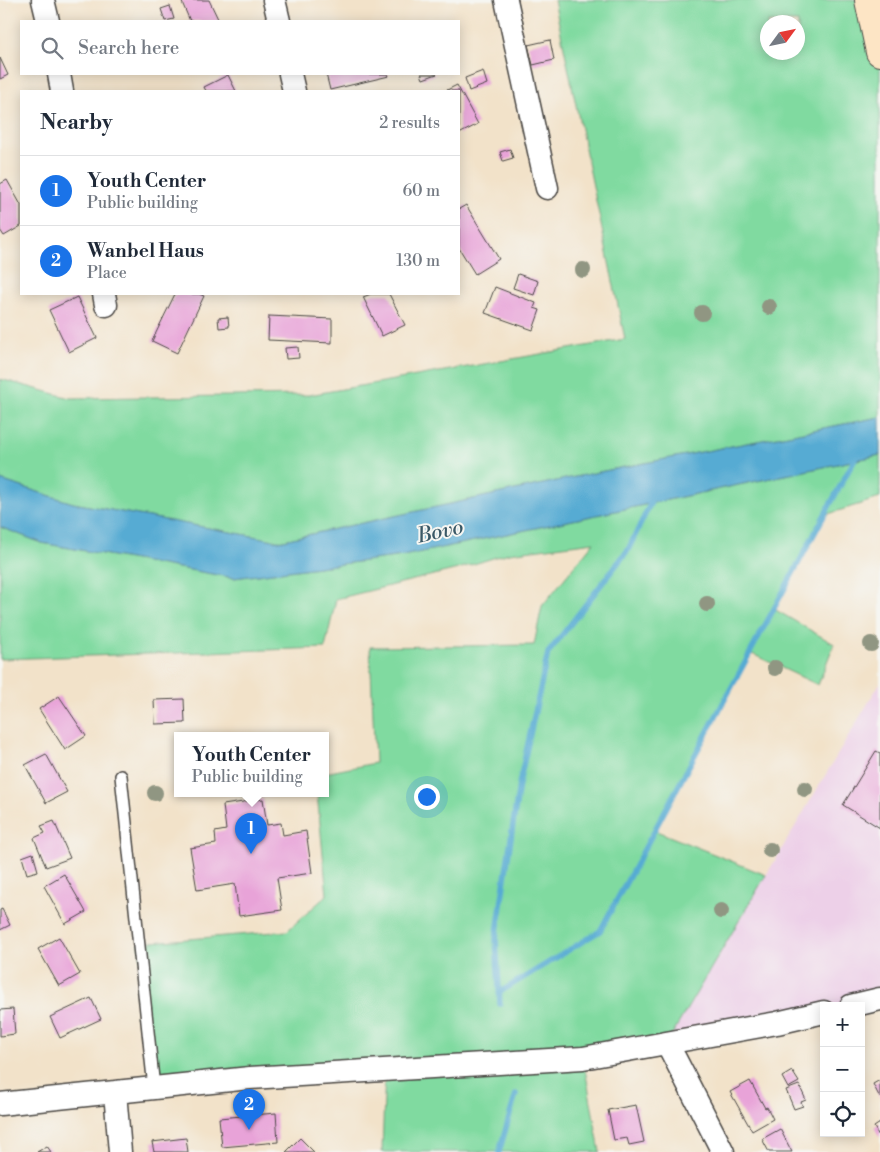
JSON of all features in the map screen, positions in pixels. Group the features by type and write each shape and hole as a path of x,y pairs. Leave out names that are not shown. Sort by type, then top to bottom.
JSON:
{"street":[{"path":"43,0 48,20"},
{"path":"274,0 279,20"},
{"path":"506,0 548,188"},
{"path":"869,0 880,52"},
{"path":"58,75 62,90"},
{"path":"290,75 294,90"},
{"path":"865,1002 880,999"},
{"path":"0,1104 250,1078 583,1058 777,1023 820,1013"},
{"path":"667,1043 723,1152"},
{"path":"115,1092 120,1152"}],"lane":[{"path":"121,776 154,1088"}],"shaded area":[{"path":"880,683 880,999 865,1003 820,1002 820,1007 667,1043"}],"green space":[{"path":"554,0 869,0 880,52 880,417 589,474 279,541 73,503 0,480 0,379 70,398 309,395 625,339"},
{"path":"880,455 880,498 825,515 774,609 834,644 818,685 750,653 654,830 766,875 667,1043 583,1058 600,1152 382,1152 385,1070 154,1088 139,943 287,931 327,895 317,797 329,797 329,772 375,763 370,647 534,645 542,606 594,542 509,553 458,569 336,599 325,648 0,659 0,527 42,543 234,578 403,556"}],"water":[{"name":"Bovo","path":"880,417 880,455 403,556 234,578 42,543 0,527 0,480 73,503 279,541 589,474"}],"building":[{"path":"181,0 209,0 219,20 190,20"},
{"path":"170,6 174,19 165,20 161,9"},
{"path":"550,40 554,60 533,65 528,45"},
{"path":"0,58 8,75 0,79"},
{"path":"483,71 487,84 469,91 465,78"},
{"path":"228,75 236,90 206,90 204,87"},
{"path":"326,75 389,76 330,90"},
{"path":"421,75 434,75 423,79"},
{"path":"457,85 460,90 447,90"},
{"path":"460,91 478,124 460,133"},
{"path":"510,149 513,158 503,161 500,152"},
{"path":"7,180 20,203 20,227 4,236 0,230 0,184"},
{"path":"466,205 499,259 475,274 460,250 460,208"},
{"path":"518,274 538,281 534,295 513,288"},
{"path":"495,287 536,303 534,308 540,310 533,330 485,313"},
{"path":"175,295 204,296 177,353 152,341"},
{"path":"368,295 390,295 405,325 382,336 363,297"},
{"path":"77,297 97,338 69,352 49,310"},
{"path":"269,316 332,319 332,343 268,340"},
{"path":"228,317 229,327 219,328 218,318"},
{"path":"298,347 299,358 286,359 285,348"},
{"path":"59,696 86,736 65,750 39,709"},
{"path":"184,699 185,723 155,724 154,700"},
{"path":"876,751 880,753 880,828 843,805"},
{"path":"46,754 67,792 46,803 25,765"},
{"path":"263,799 267,825 281,823 283,835 306,831 312,873 277,878 282,910 239,916 235,884 197,890 190,848 216,844 215,832 226,830 223,805"},
{"path":"54,821 70,858 46,867 34,838 45,833 41,826"},
{"path":"33,853 38,871 27,874 22,857"},
{"path":"64,874 86,912 65,924 44,886"},
{"path":"2,909 10,925 0,930 0,910"},
{"path":"59,937 80,974 59,986 38,949"},
{"path":"91,998 101,1019 60,1038 50,1017"},
{"path":"13,1009 15,1034 0,1036 0,1010"},
{"path":"792,1071 799,1082 788,1088 782,1077"},
{"path":"880,1080 880,1098 873,1084"},
{"path":"750,1081 773,1119 752,1131 730,1092"},
{"path":"799,1085 806,1100 801,1102 803,1106 794,1109 786,1090"},
{"path":"636,1105 644,1142 629,1145 627,1138 614,1140 608,1110"},
{"path":"276,1113 278,1142 222,1147 219,1118"},
{"path":"880,1123 880,1138 874,1127"},
{"path":"780,1129 792,1152 769,1152 762,1139"},
{"path":"186,1138 188,1152 154,1152 152,1142"},
{"path":"300,1138 314,1152 286,1152"},
{"path":"47,1146 51,1152 37,1152"}],"waterway":[{"path":"500,992 600,931 858,453"},
{"path":"500,1004 496,939 519,784 548,653 628,550 654,496"},
{"path":"499,1152 516,1094"}],"place":[{"name":"Youth Center","path":"251,854"},
{"name":"Wanbel Haus","path":"249,1130"}]}
